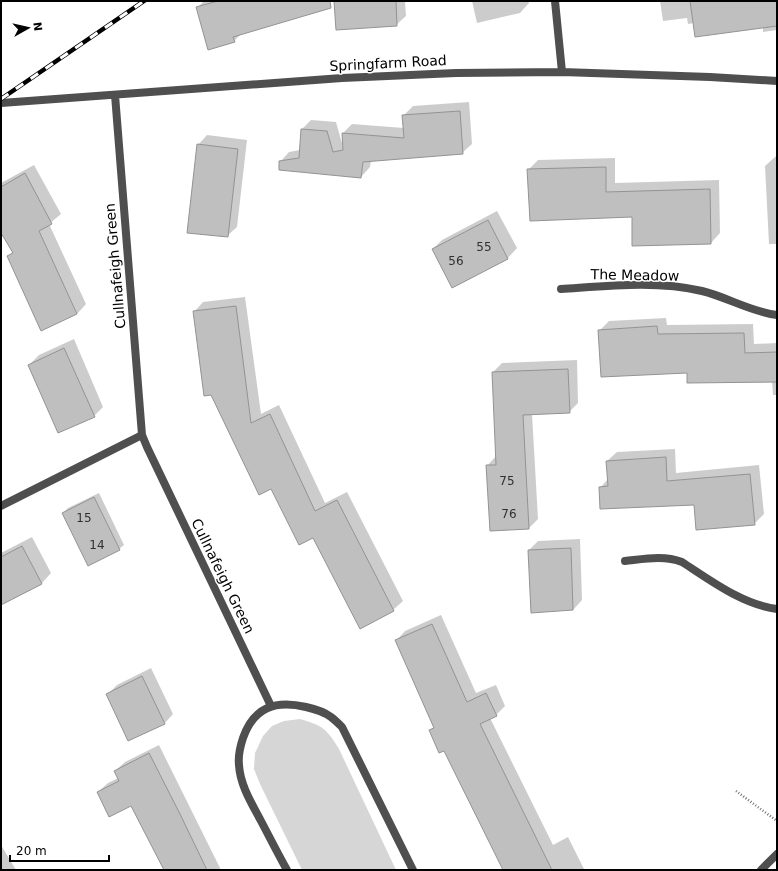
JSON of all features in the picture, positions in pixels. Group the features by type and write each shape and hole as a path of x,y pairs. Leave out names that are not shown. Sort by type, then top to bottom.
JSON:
{"street":[{"path":"555,1 562,72"},
{"name":"Springfarm Road","path":"1,103 350,78 456,73 562,72 710,77 777,82"},
{"name":"Cullnafeigh Green","path":"114,95 142,435 271,706"},
{"name":"The Meadow","path":"562,289 619,285 682,288 701,291 750,308 777,315"},
{"path":"1,506 142,435"},
{"path":"625,561 666,558 675,559 725,590 768,608 777,609"},
{"path":"287,870 250,799 240,774 238,763 240,747 246,729 253,718 271,706 292,704 318,710 332,717 342,727 413,870"},
{"path":"761,870 777,854"}],"path":[{"path":"736,791 777,821"}],"shaded area":[{"path":"300,719 319,726 327,732 335,742 396,870 302,870 254,769 255,753 263,736 272,726 284,721"}],"building":[{"path":"218,1 330,1 331,8 233,37 235,42 208,50 196,7"},
{"path":"334,1 396,1 397,26 336,30"},
{"path":"690,1 777,1 777,26 695,37"},
{"path":"460,111 463,154 363,162 361,178 279,170 279,161 299,158 301,129 327,131 333,152 343,150 342,133 404,138 402,115"},
{"path":"197,144 238,149 228,237 187,233"},
{"path":"606,167 606,192 710,189 711,244 632,246 632,217 530,221 527,169"},
{"path":"25,173 52,224 39,231 77,314 41,331 7,256 13,253 1,233 1,187"},
{"path":"488,220 508,259 452,288 432,249"},
{"path":"236,306 251,423 270,414 315,511 337,500 394,611 360,629 313,538 299,545 271,489 259,495 211,395 204,396 193,311"},
{"path":"657,326 658,334 744,333 745,353 777,352 777,382 687,383 687,373 601,377 598,330"},
{"path":"64,348 95,417 58,433 28,365"},
{"path":"568,369 570,413 523,415 529,529 490,531 486,465 496,465 492,372"},
{"path":"666,457 667,481 750,474 755,525 696,530 694,505 600,509 599,487 608,486 606,461"},
{"path":"94,497 120,550 88,566 62,513"},
{"path":"22,546 42,584 1,605 1,557"},
{"path":"571,548 573,610 531,613 528,550"},
{"path":"432,624 467,702 486,693 497,716 480,724 552,870 503,870 444,751 439,753 429,730 434,728 395,640"},
{"path":"142,676 165,724 128,741 106,694"},
{"path":"149,753 207,870 164,870 131,806 109,817 97,792 119,781 114,771"}],"railway":[{"path":"1,99 144,1"}]}
